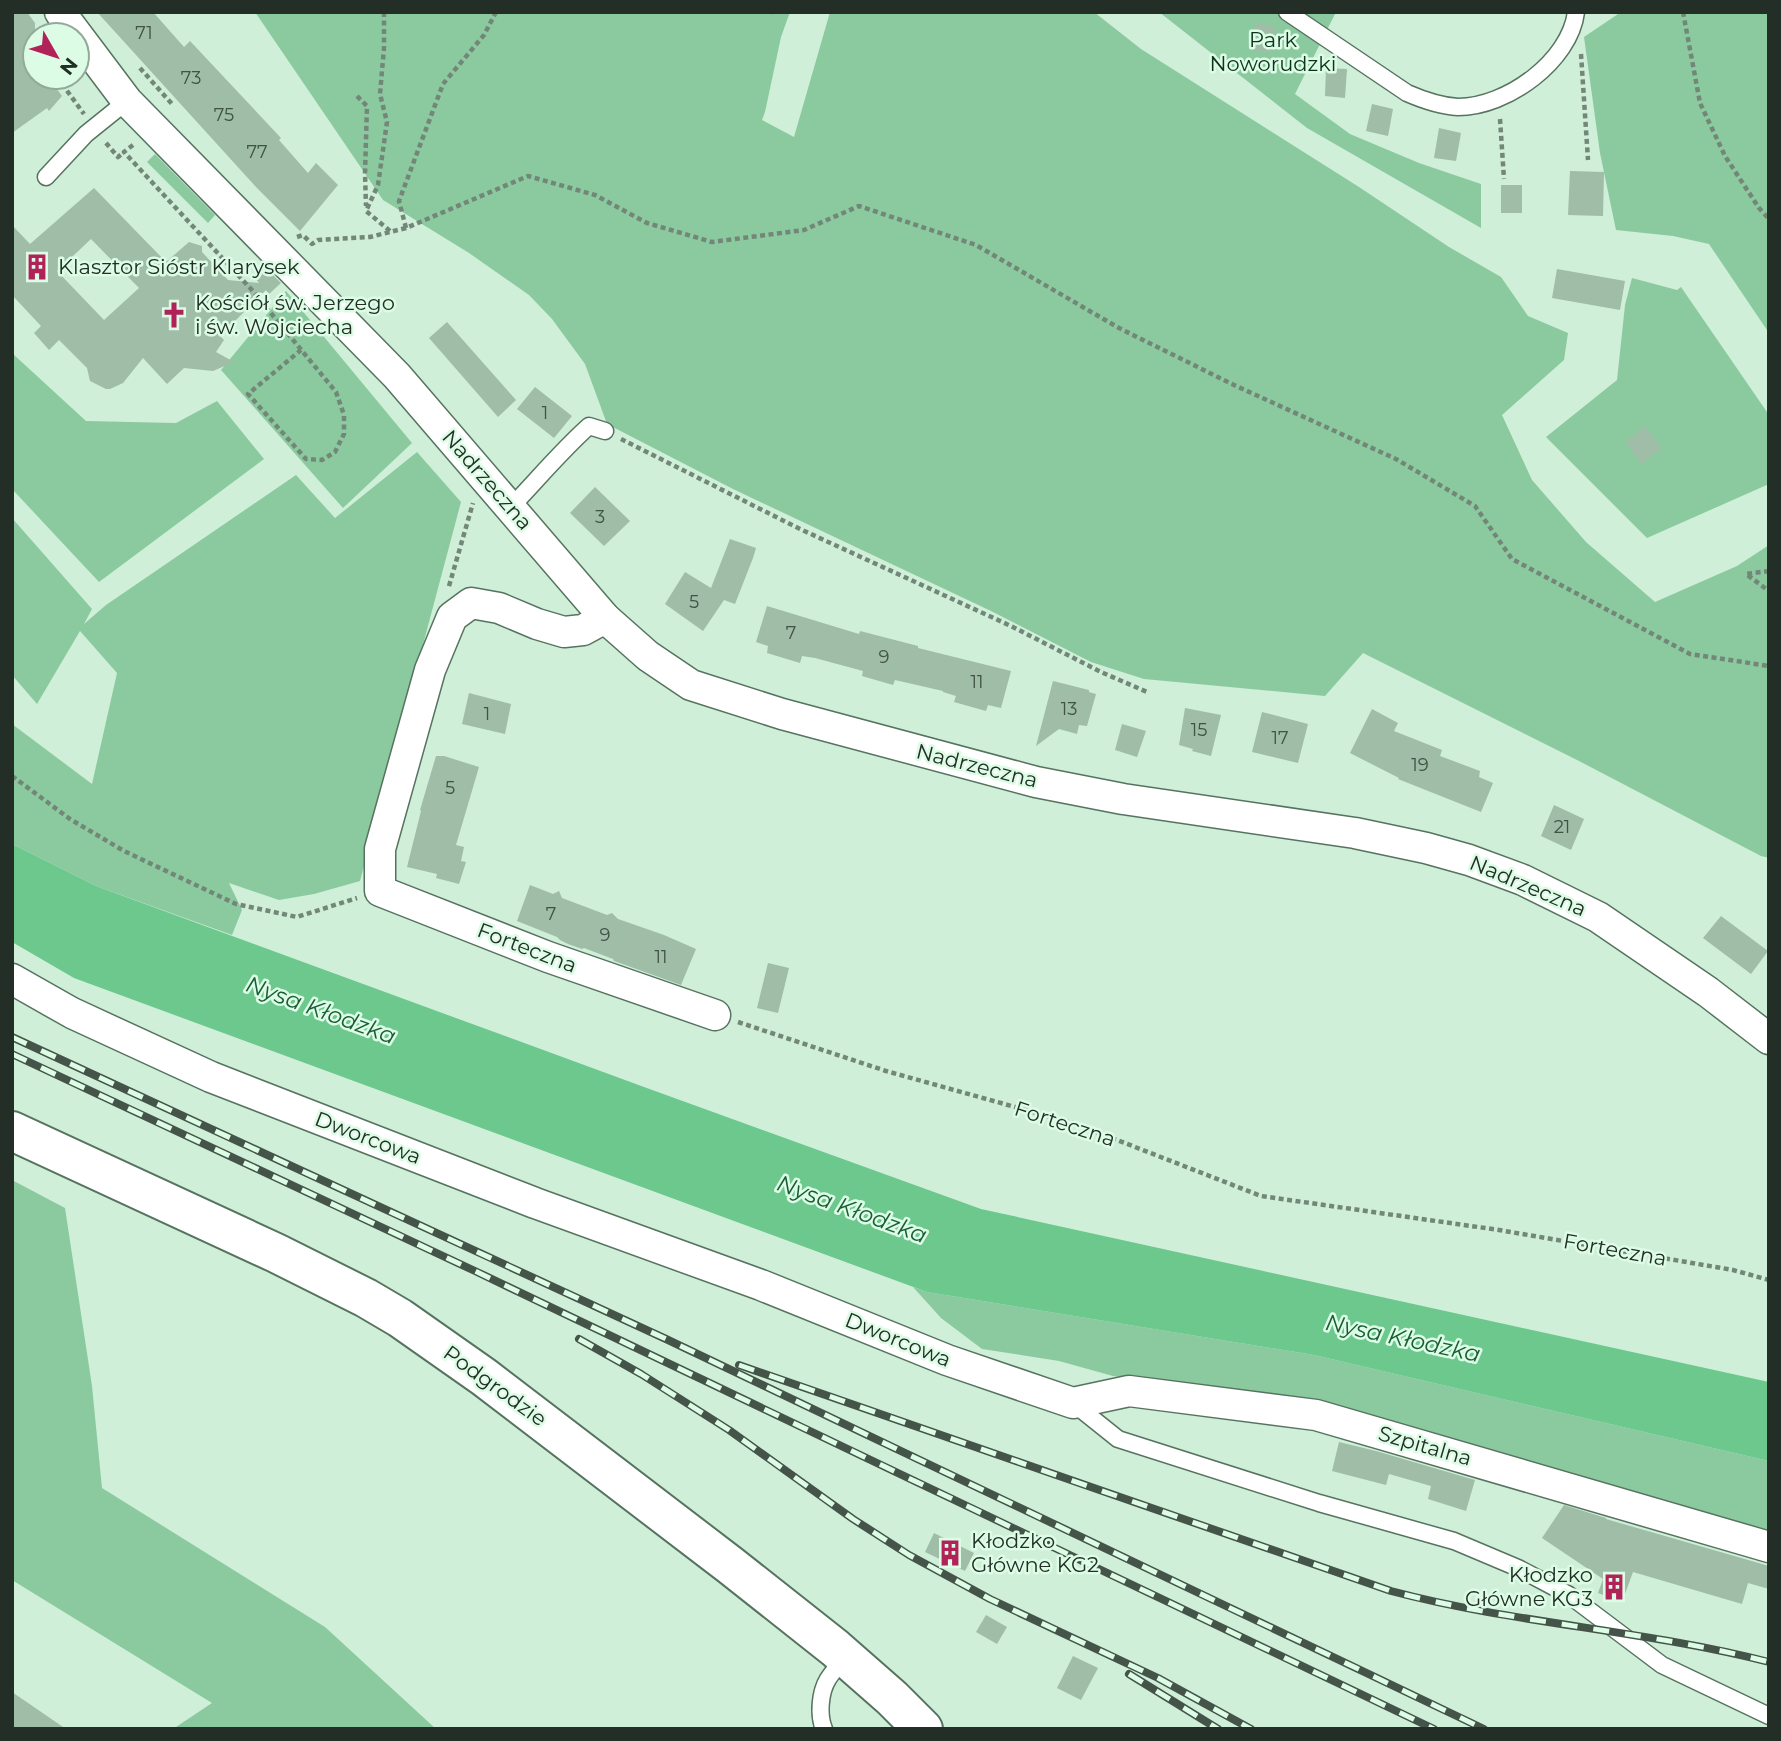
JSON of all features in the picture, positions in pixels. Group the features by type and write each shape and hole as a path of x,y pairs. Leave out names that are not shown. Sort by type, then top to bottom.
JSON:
{"main road":[{"name":"Podgrodzie","path":"12,1131 299,1264 400,1318 484,1377 730,1565 845,1657 923,1729"}],"street":[{"name":"Nadrzeczna","path":"60,12 127,101 397,376 605,618 648,656 691,685 782,714 1036,782 1123,799 1355,833 1469,860 1523,880 1598,916 1709,992 1769,1039"},
{"path":"380,891 380,849 430,670 452,617 471,603 499,608 564,632 583,630 605,618"},
{"name":"Forteczna","path":"380,891 548,957 715,1015"},
{"name":"Dworcowa","path":"12,979 72,1013 211,1077 535,1203 761,1285 947,1360 1073,1403"},
{"name":"Szpitalna","path":"1073,1403 1129,1391 1316,1415 1769,1546"}],"lane":[{"path":"1287,12 1407,93 1427,102 1459,107 1498,98 1535,78 1552,60 1575,19"},
{"path":"47,177 86,134 127,101"},
{"path":"511,507 589,426 605,431"},
{"name":"Dworcowa","path":"1073,1403 1118,1439 1319,1503 1454,1541 1518,1568 1569,1595 1662,1665 1769,1716"},
{"path":"824,1729 821,1722 821,1700 826,1681 845,1657"}],"path":[{"path":"366,211 378,185 387,122 380,94 384,12"},
{"path":"406,228 399,201 443,84 484,35 496,12"},
{"path":"1683,12 1700,103 1725,156 1769,219"},
{"path":"1575,19 1581,52 1588,160"},
{"path":"133,61 174,106"},
{"path":"357,96 367,106 366,211 390,232"},
{"path":"1498,98 1504,179"},
{"path":"134,144 124,152 251,289 336,392 344,415 344,434 335,452 322,460 306,459 248,394 301,350"},
{"path":"295,237 303,235 312,244 318,240 370,237 406,228 528,176 595,195 647,223 712,242 804,230 859,206 976,245 1119,328 1234,385 1396,458 1475,506 1512,559 1690,654 1769,666"},
{"path":"605,431 800,529 1147,692"},
{"path":"452,617 443,608 475,496"},
{"path":"1769,571 1746,574 1769,591"},
{"path":"12,776 70,819 124,851 236,904 297,917 380,891"},
{"name":"Forteczna","path":"715,1015 886,1071 1076,1124 1261,1196 1513,1233 1733,1270 1769,1280"}],"green space":[{"path":"255,12 790,12 781,37 762,120 794,137 830,12 1094,12 1141,49 1449,247 1501,277 1528,316 1568,333 1564,360 1502,415 1532,480 1586,542 1655,602 1737,566 1769,545 1769,858 1363,653 1325,696 1144,679 1091,662 991,611 733,489 607,424 585,364 552,319 529,295 469,253 383,200"},
{"name":"Park Noworudzki","path":"1159,12 1336,12 1295,94 1350,134 1419,163 1481,184 1481,228 1307,128"},
{"path":"1621,12 1769,12 1769,333 1709,244 1673,236 1616,230 1600,153 1584,37"},
{"path":"155,154 215,215 208,223 147,162"},
{"path":"1632,278 1677,290 1681,287 1769,415 1769,484 1647,538 1546,437 1617,380 1625,305"},
{"path":"286,291 412,443 343,508 221,370"},
{"path":"13,354 86,421 176,423 217,401 264,459 99,582 12,489"},
{"path":"417,452 461,502 360,881 314,894 279,900 229,883 242,910 232,935 96,886 12,844 12,724 92,784 117,673 80,631 37,704 12,675 12,518 92,609 84,624 106,605 296,475 335,518"},
{"path":"12,1180 65,1208 92,1386 102,1488 325,1627 436,1729 173,1729 212,1703 12,1580"},
{"path":"913,1287 927,1292 1314,1355 1769,1461 1769,1540 1270,1396 1113,1376 1059,1361 982,1349 941,1318"}],"water":[{"name":"Nysa Kłodzka","path":"12,844 96,886 981,1209 1769,1382 1769,1461 1314,1355 927,1292 74,978 12,942"}],"building":[{"path":"12,12 27,12 34,21 21,21 21,91 58,91 62,96 49,111 47,108 12,133"},
{"path":"97,12 153,12 184,47 190,41 281,138 279,140 308,173 316,163 338,185 300,231 257,188"},
{"path":"1255,23 1276,26 1271,53 1249,50"},
{"path":"1326,68 1347,69 1345,98 1325,96"},
{"path":"1372,104 1393,109 1388,136 1366,131"},
{"path":"1439,128 1461,133 1456,161 1434,158"},
{"path":"1570,171 1604,172 1603,216 1568,215"},
{"path":"1501,185 1522,185 1522,213 1501,213"},
{"path":"94,188 166,262 189,242 202,246 202,252 228,280 259,283 256,279 267,269 281,283 269,294 266,290 220,336 224,340 216,352 234,362 213,371 184,368 167,384 143,358 123,383 106,389 90,381 87,368 59,340 49,350 34,333 41,326 12,295 12,225 30,244","holes":["91,239 139,288 104,320 57,271"]},
{"path":"1557,269 1625,281 1620,310 1552,298"},
{"path":"447,322 516,400 498,417 429,338"},
{"path":"535,387 572,416 554,438 517,409"},
{"path":"1646,426 1662,449 1641,464 1625,441"},
{"path":"595,487 630,521 604,546 570,513"},
{"path":"730,539 756,548 735,604 724,600 703,631 665,604 685,572 711,588"},
{"path":"767,606 859,634 860,631 1011,671 1001,708 988,705 986,711 954,702 956,696 943,691 895,680 893,685 862,676 863,671 815,658 802,656 800,663 767,653 768,646 756,642"},
{"path":"1053,681 1096,694 1087,726 1079,725 1077,734 1059,729 1036,746"},
{"path":"469,693 511,704 505,734 462,724"},
{"path":"1185,708 1221,715 1211,756 1179,745"},
{"path":"1372,709 1398,723 1394,731 1442,750 1440,756 1480,771 1479,777 1493,783 1481,812 1398,779 1350,753"},
{"path":"1262,712 1308,724 1298,763 1252,752"},
{"path":"1122,724 1146,731 1137,757 1115,750"},
{"path":"436,756 479,767 456,845 464,847 461,861 466,862 459,884 436,878 437,874 407,867"},
{"path":"1554,805 1584,819 1571,850 1541,836"},
{"path":"530,885 553,894 559,891 562,898 607,915 612,913 618,919 696,949 681,985 568,944 517,921"},
{"path":"1721,916 1768,951 1751,974 1703,938"},
{"path":"768,963 789,968 778,1013 757,1008"},
{"path":"1339,1442 1475,1480 1466,1511 1428,1499 1431,1486 1389,1474 1386,1485 1332,1471"},
{"path":"1564,1505 1769,1566 1769,1589 1748,1583 1742,1604 1633,1572 1622,1602 1598,1593 1603,1579 1542,1538"},
{"name":"Kłodzko Główne KG2","path":"934,1533 974,1553 965,1571 925,1552"},
{"path":"986,1615 1007,1627 997,1644 976,1632"},
{"path":"1073,1656 1098,1668 1081,1700 1057,1688"},
{"path":"12,1692 66,1729 12,1729"}],"railway":[{"path":"12,1037 666,1339 1484,1729"},
{"path":"12,1054 475,1271 1434,1729"},
{"path":"579,1339 641,1374 729,1430 853,1519 909,1555 990,1599 1158,1678 1251,1729"},
{"path":"739,1365 1391,1591 1485,1612 1675,1642 1769,1662"},
{"path":"1129,1674 1218,1729"}],"place":[{"name":"Klasztor Sióstr Klarysek","path":"37,267"},
{"name":"Kościół św. Jerzego i św. Wojciecha","path":"174,315"},
{"name":"Kłodzko Główne KG2","path":"950,1553"},
{"name":"Kłodzko Główne KG3","path":"1614,1587"}]}
